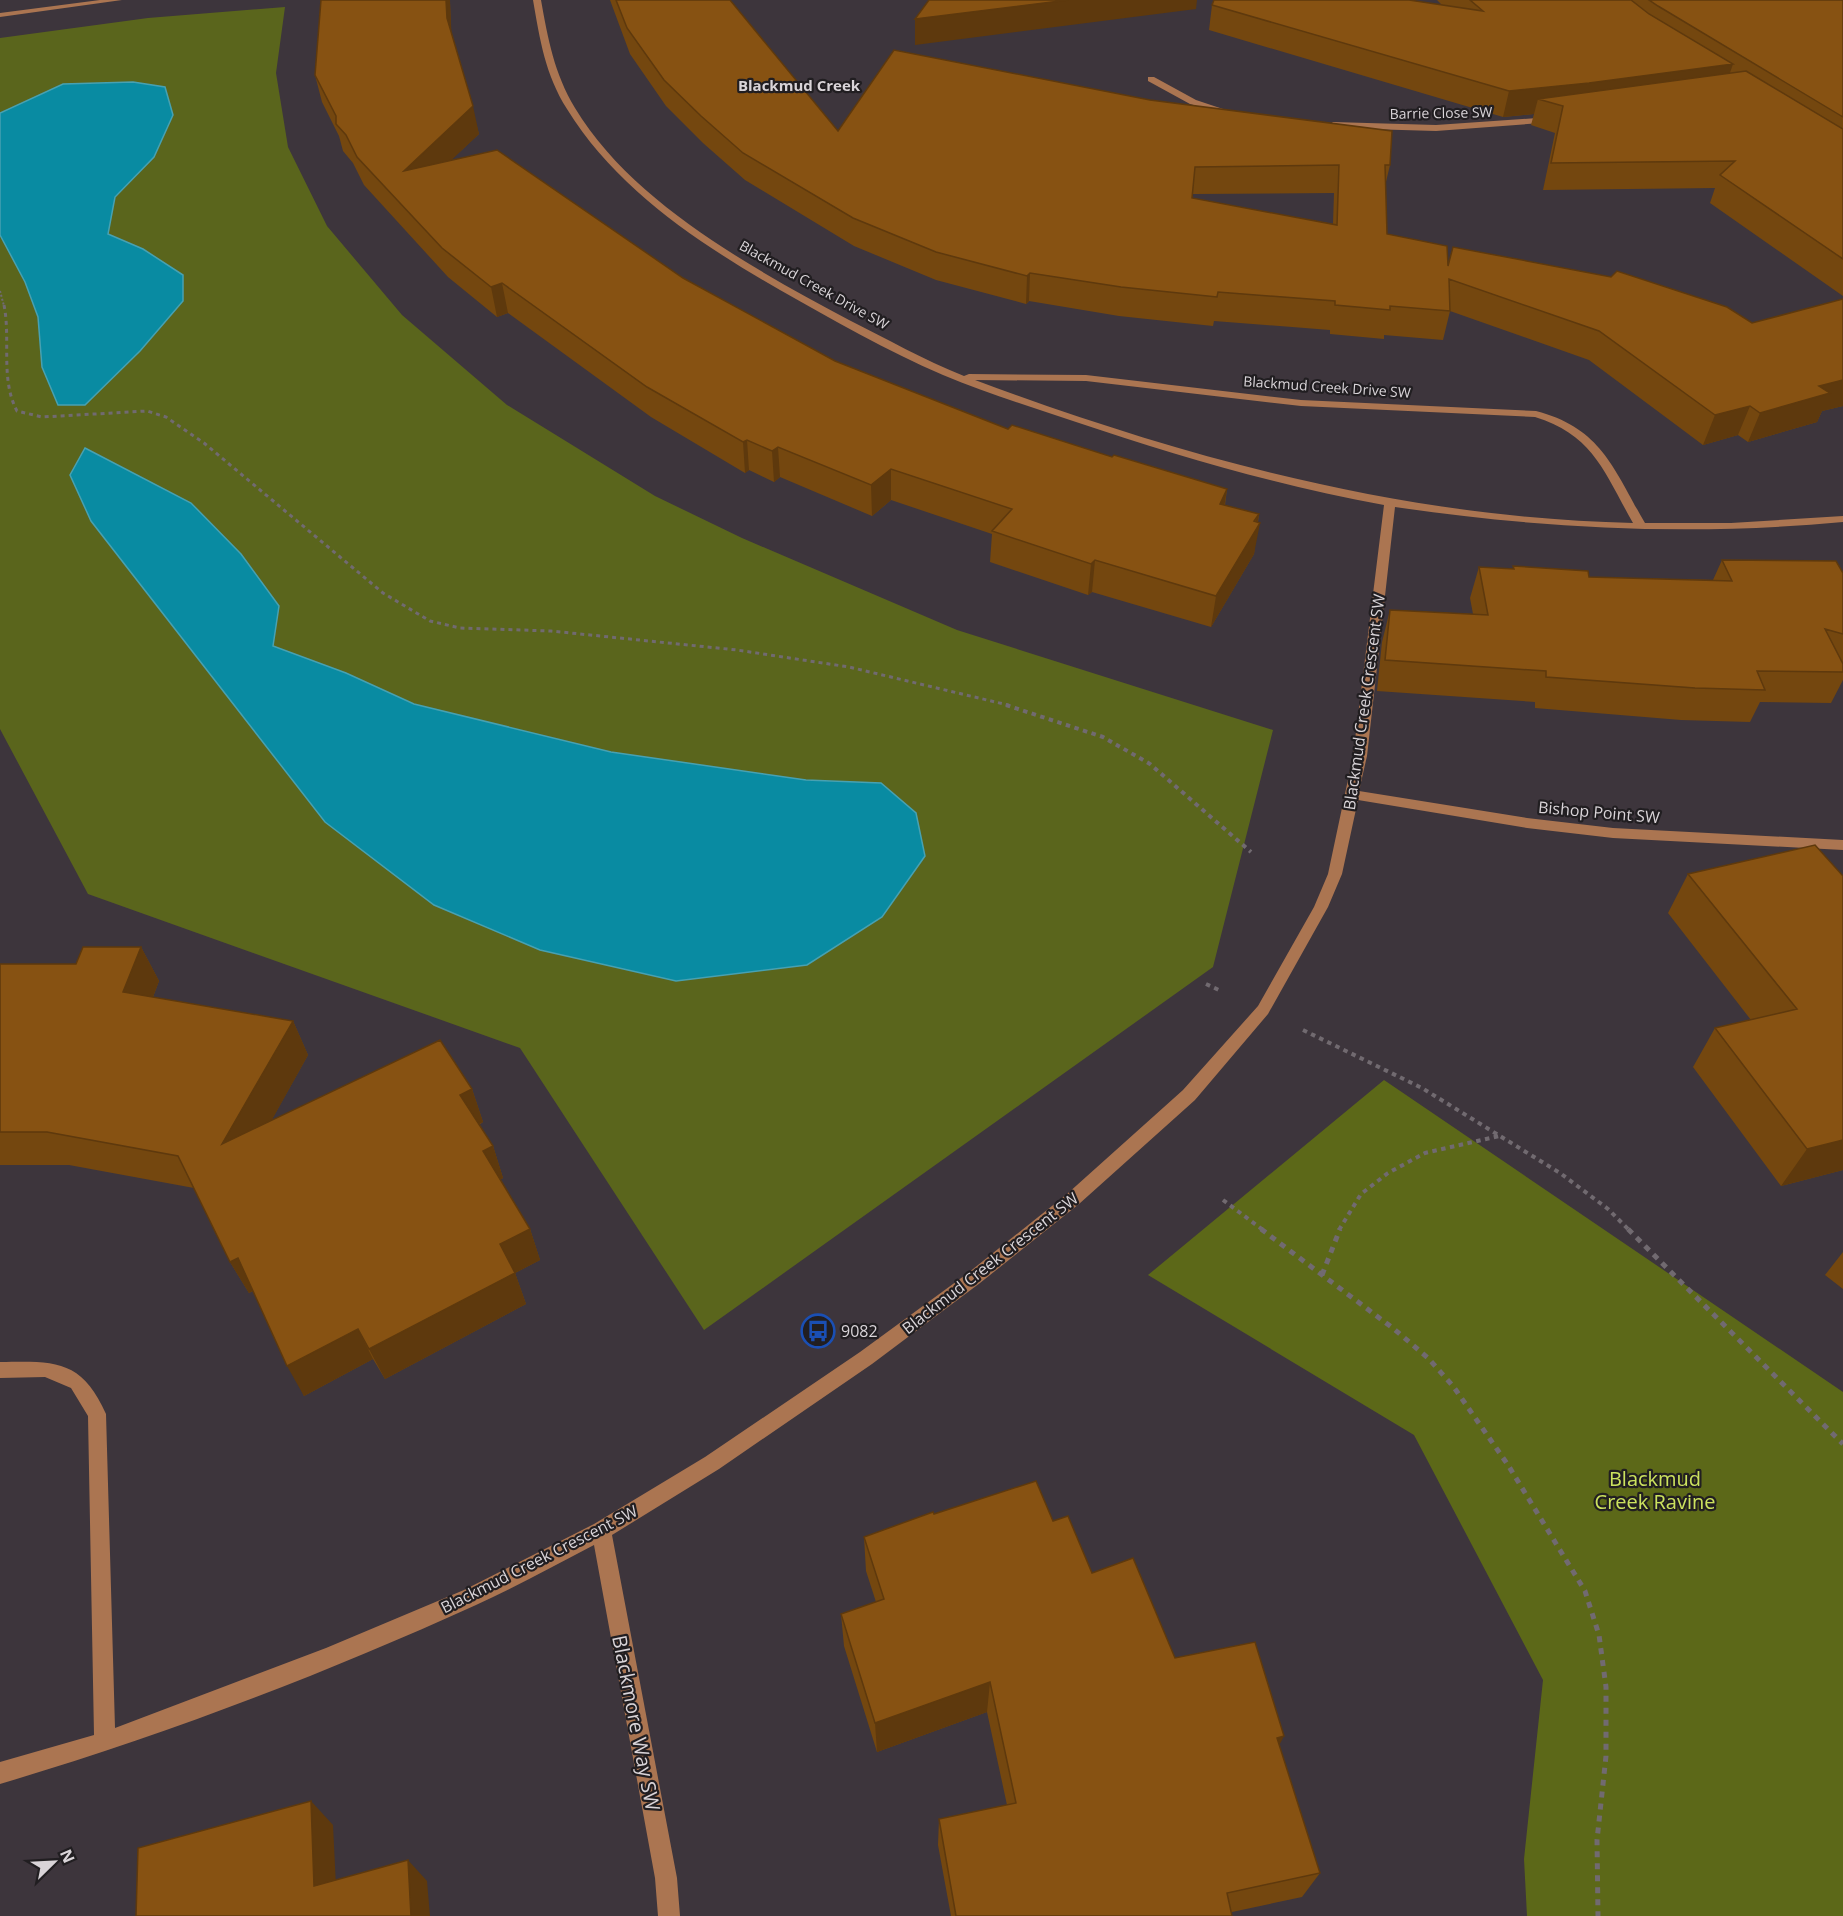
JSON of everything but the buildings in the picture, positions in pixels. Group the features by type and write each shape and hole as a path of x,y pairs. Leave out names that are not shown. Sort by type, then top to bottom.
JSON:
{"street":[{"path":"0,15 118,0"},
{"name":"Blackmud Creek Drive SW","path":"537,0 540,33 547,63 561,90 577,118 607,156 631,181 690,229 765,279 957,377 1171,450 1302,484 1390,503 1491,517 1641,526 1772,525 1843,519"},
{"path":"1151,79 1193,102 1234,113"},
{"name":"Barrie Close SW","path":"1325,124 1436,128 1481,127 1558,119"},
{"name":"Blackmud Creek Drive SW","path":"957,377 1086,378 1301,403 1401,409 1512,411 1536,414 1566,425 1587,441 1641,526"},
{"name":"Blackmud Creek Crescent SW","path":"0,1773 105,1742 214,1703 350,1649 471,1597 601,1531 712,1463 875,1352 974,1278 1073,1199 1189,1095 1263,1010 1321,907 1335,874 1360,756 1390,503"},
{"name":"Bishop Point SW","path":"1353,795 1527,823 1613,833 1843,845"},
{"path":"0,1370 46,1369 77,1382 97,1414 105,1742"},
{"name":"Blackmore Way SW","path":"601,1531 666,1878 669,1916"}],"path":[{"path":"0,291 6,312 8,336 6,393 10,403 17,411 42,417 147,411 166,417 204,443 383,592 430,621 460,628 551,631 748,651 849,667 1028,710 1103,737 1150,764 1251,852"},
{"path":"1319,1038 1422,1088 1560,1173 1608,1209 1843,1444"},
{"path":"1322,1275 1340,1229 1361,1194 1388,1173 1425,1153 1500,1136"},
{"path":"1223,1200 1394,1329 1428,1358 1453,1386 1527,1493 1586,1591 1599,1635 1606,1688 1606,1756 1597,1840 1598,1916"}],"green space":[{"path":"285,7 276,73 288,147 327,226 402,315 507,405 655,496 742,538 957,630 1273,730 1213,967 704,1330 520,1048 88,894 0,729 0,38 148,18"},
{"name":"Blackmud Creek Ravine","path":"1384,1080 1843,1392 1843,1916 1527,1916 1524,1859 1543,1680 1414,1435 1148,1275"}],"water":[{"path":"133,82 165,87 173,115 154,157 115,197 108,234 143,249 183,275 183,301 140,351 85,405 58,405 42,367 38,317 25,282 0,235 0,113 63,84"},
{"path":"85,448 191,503 241,554 279,606 273,646 346,673 414,704 611,752 806,780 881,783 916,813 925,856 882,917 807,965 676,981 540,950 434,905 325,822 91,521 70,475"}],"place":[{"name":"9082","path":"818,1331"}],"district":[{"name":"Blackmud Creek","path":"799,86"}]}
